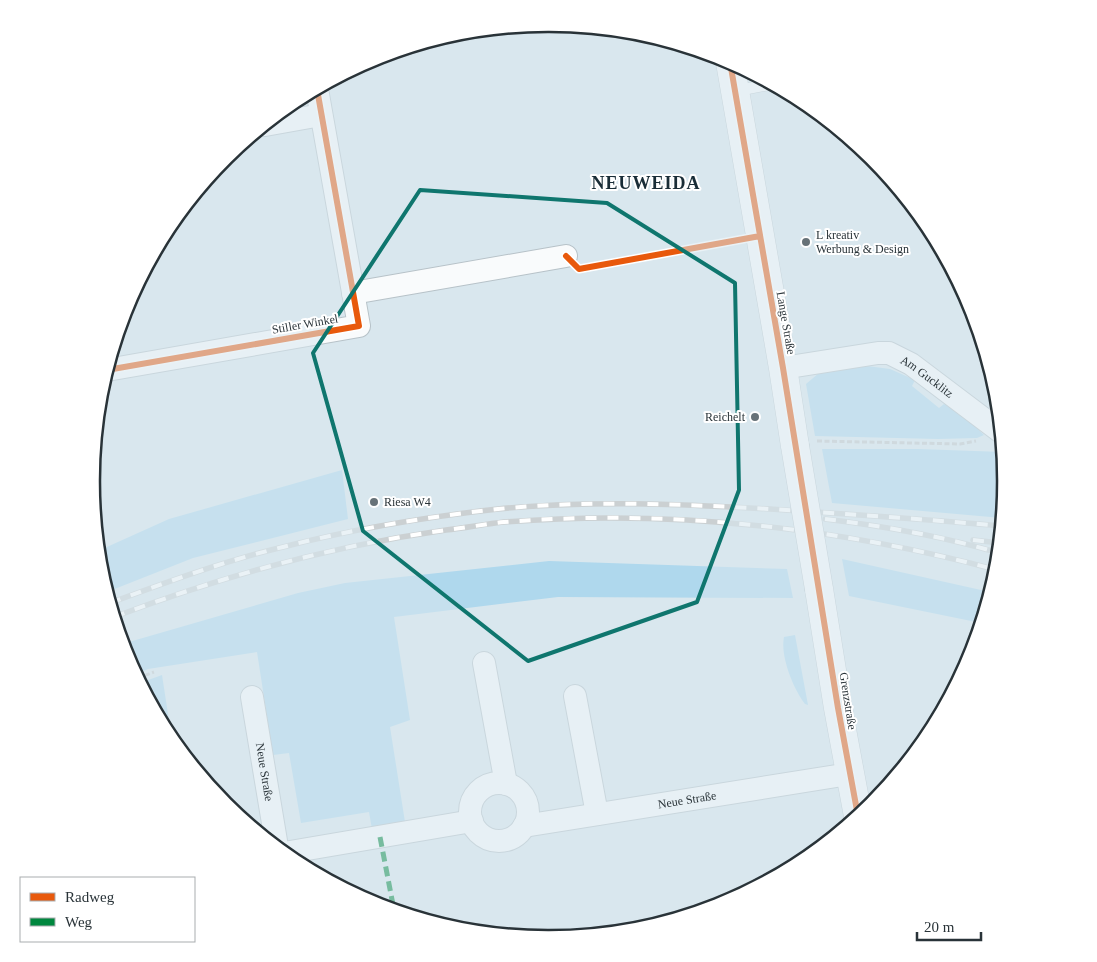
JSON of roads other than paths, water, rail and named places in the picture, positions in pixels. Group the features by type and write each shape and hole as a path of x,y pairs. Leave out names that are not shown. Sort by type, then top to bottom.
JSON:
{"street":[{"name":"Lange Straße","path":"732,72 819,589"},
{"name":"Stiller Winkel","path":"114,369 359,326 318,97"},
{"path":"278,123 321,115"},
{"path":"353,293 566,256"},
{"name":"Am Gucklitz","path":"783,368 878,353 889,353 922,371 993,436"},
{"name":"Grenzstraße","path":"819,589 856,807"},
{"path":"484,663 506,784"},
{"path":"575,696 597,814"},
{"name":"Neue Straße","path":"252,697 275,837"},
{"name":"Neue Straße","path":"524,826 850,774"},
{"path":"506,784 519,792 524,798 528,812 524,826 514,837 500,841 486,838 475,828 470,813 471,804 475,796 489,785 506,784"},
{"path":"295,851 472,821"}],"lane":[{"path":"735,91 760,86"}],"railway":[{"path":"116,601 217,565 309,541 390,524 532,506 668,504 770,509 994,525"},
{"path":"121,615 195,588 319,554 403,537 504,522 629,518 753,525 814,532 875,543 988,568"},
{"path":"825,519 912,532 991,551"},
{"path":"973,540 993,542"}],"place":[{"name":"L kreativ Werbung & Design","path":"806,242"},
{"name":"Reichelt","path":"755,417"},
{"name":"Riesa W4","path":"374,502"}],"district":[{"name":"NEUWEIDA","path":"646,183"}]}
